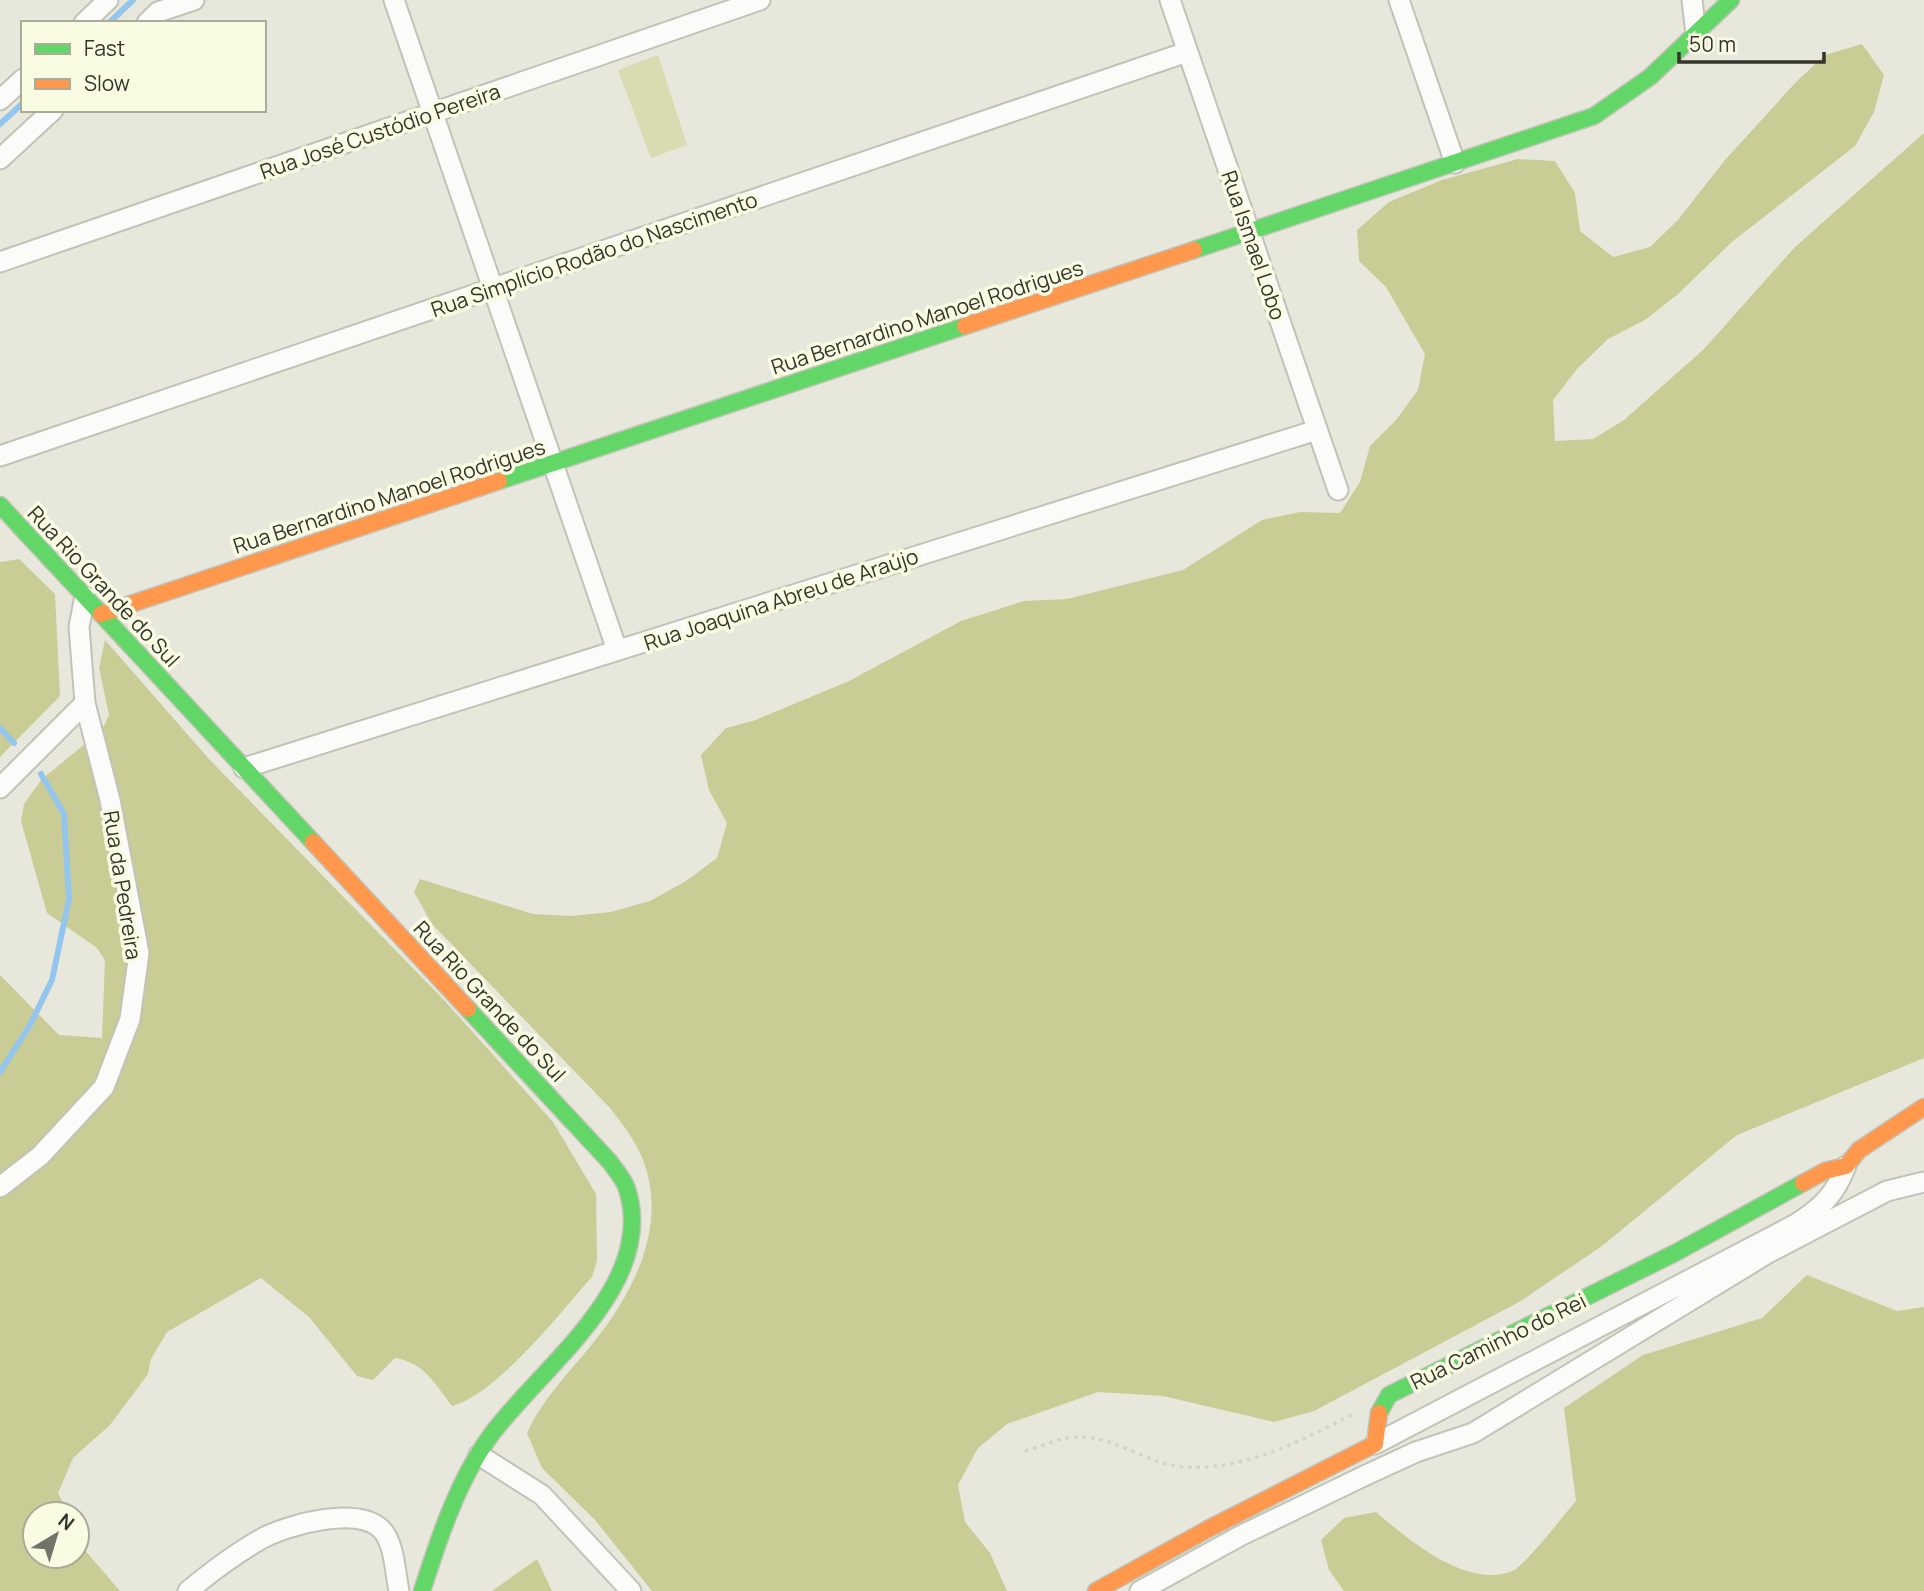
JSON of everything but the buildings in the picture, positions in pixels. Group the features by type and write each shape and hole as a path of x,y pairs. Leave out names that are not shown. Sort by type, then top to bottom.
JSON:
{"street":[{"path":"149,21 158,12 194,0"},
{"path":"394,0 617,650"},
{"name":"Rua José Custódio Pereira","path":"0,261 760,0"},
{"name":"Rua Ismael Lobo","path":"1170,0 1338,490"},
{"path":"1399,0 1455,163"},
{"path":"1692,0 1696,34"},
{"name":"Rua Bernardino Manoel Rodrigues","path":"101,614 1594,116 1631,95 1731,0"},
{"path":"86,21 101,2"},
{"name":"Rua Simplício Rodão do Nascimento","path":"0,456 1187,52"},
{"path":"0,100 21,81"},
{"path":"0,159 50,112"},
{"name":"Rua Joaquina Abreu de Araújo","path":"244,768 1317,430"},
{"name":"Rua Rio Grande do Sul","path":"0,505 610,1162 628,1189 632,1216 629,1244 619,1274 588,1326 516,1405 479,1455 435,1553 422,1591"},
{"name":"Rua da Pedreira","path":"0,1187 40,1156 104,1087 130,1019 139,953 110,800 85,703 79,626 85,596"},
{"path":"0,788 85,703"},
{"name":"Rua Caminho do Rei","path":"1375,1444 1380,1409 1389,1395 1675,1252 1825,1171 1846,1166 1859,1150 1924,1107"},
{"path":"1096,1591 1208,1529 1796,1224 1823,1207 1839,1185 1846,1166"},
{"path":"1140,1591 1240,1536 1364,1476 1416,1452 1473,1433 1768,1253 1887,1191 1924,1182"},
{"path":"479,1455 542,1495 631,1591"},
{"path":"188,1591 265,1537 334,1518 360,1518 382,1530 391,1546 399,1591"}],"path":[{"path":"1025,1451 1076,1437 1105,1442 1181,1467 1223,1467 1310,1436 1389,1395"}],"green space":[{"path":"1862,44 1884,75 1874,112 1855,146 1733,241 1678,294 1645,320 1608,339 1577,369 1553,400 1555,441 1593,439 1624,420 1704,349 1795,247 1924,133 1924,1058 1737,1135 1602,1246 1519,1302 1314,1411 1274,1422 1163,1396 1098,1392 1007,1424 978,1448 958,1485 965,1522 990,1553 1007,1591 652,1591 595,1520 542,1468 527,1433 549,1397 607,1325 631,1285 641,1263 651,1218 647,1172 632,1138 610,1108 432,924 414,892 420,879 533,914 571,916 611,912 650,901 686,881 717,858 727,823 709,790 701,755 726,728 753,721 849,681 961,621 1024,601 1067,599 1183,570 1262,520 1300,512 1340,513 1360,482 1370,446 1396,420 1418,390 1425,354 1386,287 1359,261 1357,230 1389,202 1442,180 1518,159 1555,161 1575,193 1580,231 1613,257 1650,247 1678,220 1725,160 1797,81 1825,55"},
{"path":"658,55 687,145 651,158 618,70"},
{"path":"19,559 55,594 60,696 0,757 0,562"},
{"path":"105,640 209,759 444,1000 553,1122 596,1194 597,1260 592,1277 527,1350 489,1386 452,1406 422,1370 405,1361 395,1358 373,1380 357,1376 309,1317 261,1278 167,1332 151,1359 148,1374 110,1425 73,1458 58,1493 61,1500 21,1500 21,1570 91,1570 91,1557 120,1591 0,1591 0,975 59,1035 102,1038 105,960 97,948 47,913 21,821 24,804 42,779 102,730 109,715 99,668"},
{"path":"1807,1275 1897,1311 1924,1307 1924,1591 1344,1591 1329,1570 1321,1540 1344,1518 1376,1512 1423,1549 1460,1569 1497,1575 1515,1570 1576,1501 1564,1408 1643,1355 1762,1318"},
{"path":"537,1559 552,1591 492,1591"}],"waterway":[{"path":"111,21 133,0"},
{"path":"0,124 21,105"},
{"path":"0,728 14,743"},
{"path":"0,1072 30,1025 52,980 69,899 64,814 41,774"}],"traffic: fast":[{"path":"1194,250 1594,116 1650,77 1731,0"},
{"path":"499,481 965,326"},
{"path":"0,505 313,842"},
{"path":"422,1591 450,1510 479,1452 512,1409 564,1353 611,1291 626,1258 632,1224 627,1189 610,1162 468,1009"},
{"path":"1379,1413 1389,1395 1675,1253 1803,1183"}],"traffic: slow":[{"path":"965,326 1194,250"},
{"path":"101,614 499,481"},
{"path":"313,842 468,1009"},
{"path":"1803,1183 1825,1171 1846,1166 1859,1150 1924,1107"},
{"path":"1096,1591 1208,1529 1375,1444 1379,1413"}]}
